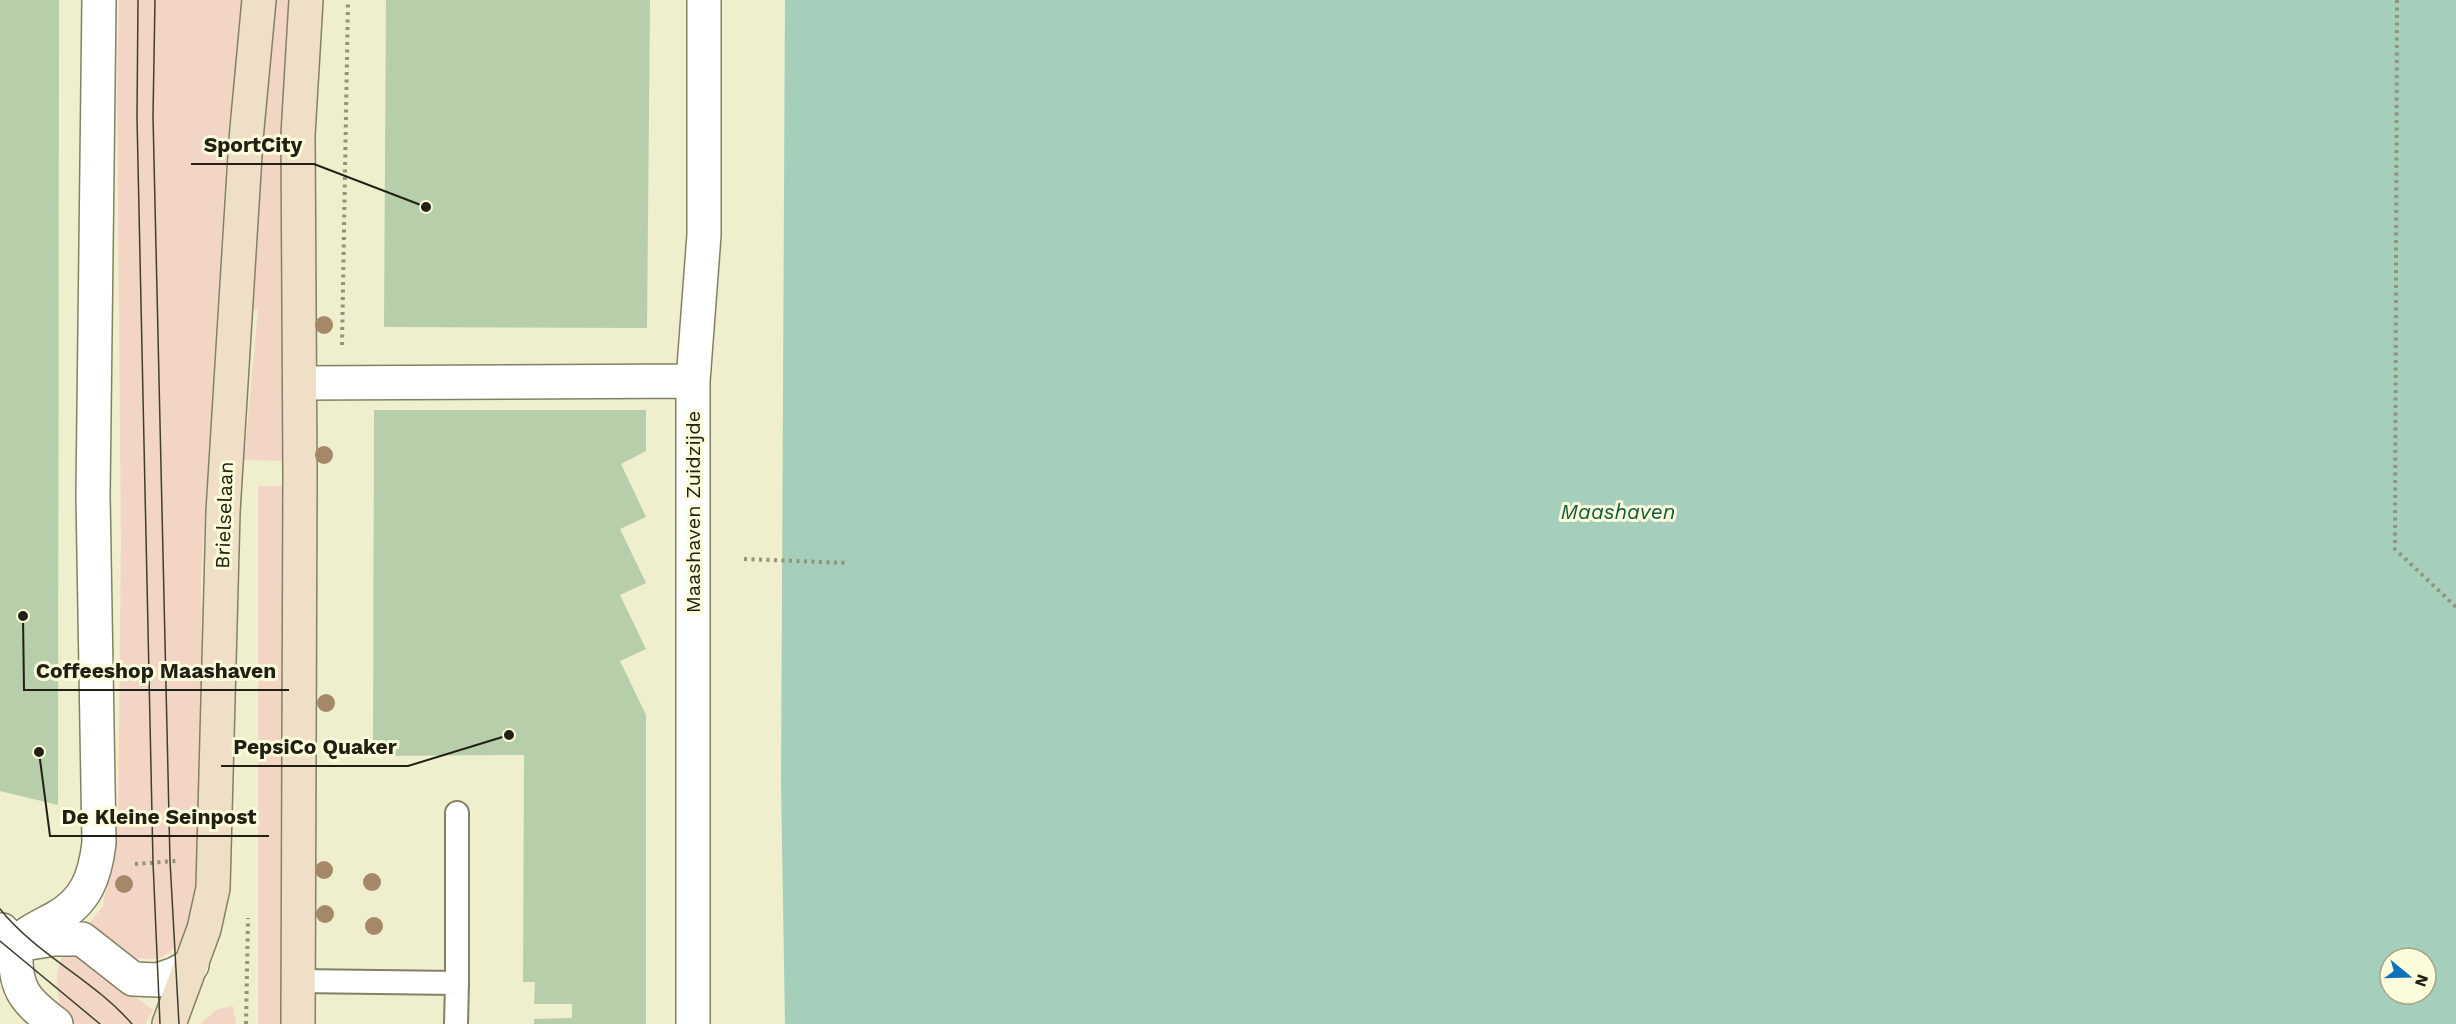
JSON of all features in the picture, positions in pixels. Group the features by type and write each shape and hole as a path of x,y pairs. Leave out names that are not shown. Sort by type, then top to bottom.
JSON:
{"main road":[{"name":"Brielselaan","path":"169,1024 204,929 213,888 223,512 246,139 259,0"},
{"path":"298,1024 300,383 298,135 306,0"}],"street":[{"path":"5,943 61,916 81,897 93,879 99,843 93,496 99,0"},
{"name":"Maashaven Zuidzijde","path":"693,1024 693,381 705,235 704,0"},
{"path":"300,383 693,381"},
{"path":"5,943 82,939 133,979 158,980 192,965"},
{"path":"5,943 22,994 33,1007 56,1024"}],"lane":[{"path":"456,1024 457,813"},
{"path":"298,981 457,983"}],"path":[{"path":"2397,0 2395,549 2456,607"},
{"path":"744,559 848,562"}],"shaded area":[{"path":"119,0 243,0 228,131 201,577 202,780 198,899 180,945 159,959 127,958 87,926 103,906 118,819 121,542 117,84"},
{"path":"268,0 296,0 288,461 244,460 258,310 247,307"},
{"path":"258,486 288,486 287,1024 258,1024"},
{"path":"63,954 83,957 153,1010 145,1024 73,1024 62,1008 57,990 58,972"},
{"path":"233,1006 236,1024 200,1024 218,1009"}],"water":[{"name":"Maashaven","path":"785,0 2456,0 2456,1024 785,1024 781,783"}],"building":[{"path":"0,0 59,0 58,805 0,791"},
{"path":"386,0 650,0 647,328 384,327"},
{"path":"374,410 646,410 646,451 621,464 646,517 620,529 646,583 620,595 646,649 620,661 646,715 646,1024 534,1024 534,1019 572,1018 572,1004 534,1004 535,982 523,982 524,755 373,756"}],"tram line":[{"path":"138,0 137,117 153,862 160,1024"},
{"path":"155,0 153,116 170,861 179,1024"},
{"path":"0,909 31,940 101,994 132,1024"},
{"path":"0,941 100,1024"}],"place":[{"name":"SportCity","path":"426,207"},
{"name":"Coffeeshop Maashaven","path":"23,616"},
{"name":"PepsiCo Quaker","path":"509,735"},
{"name":"De Kleine Seinpost","path":"39,752"}]}
